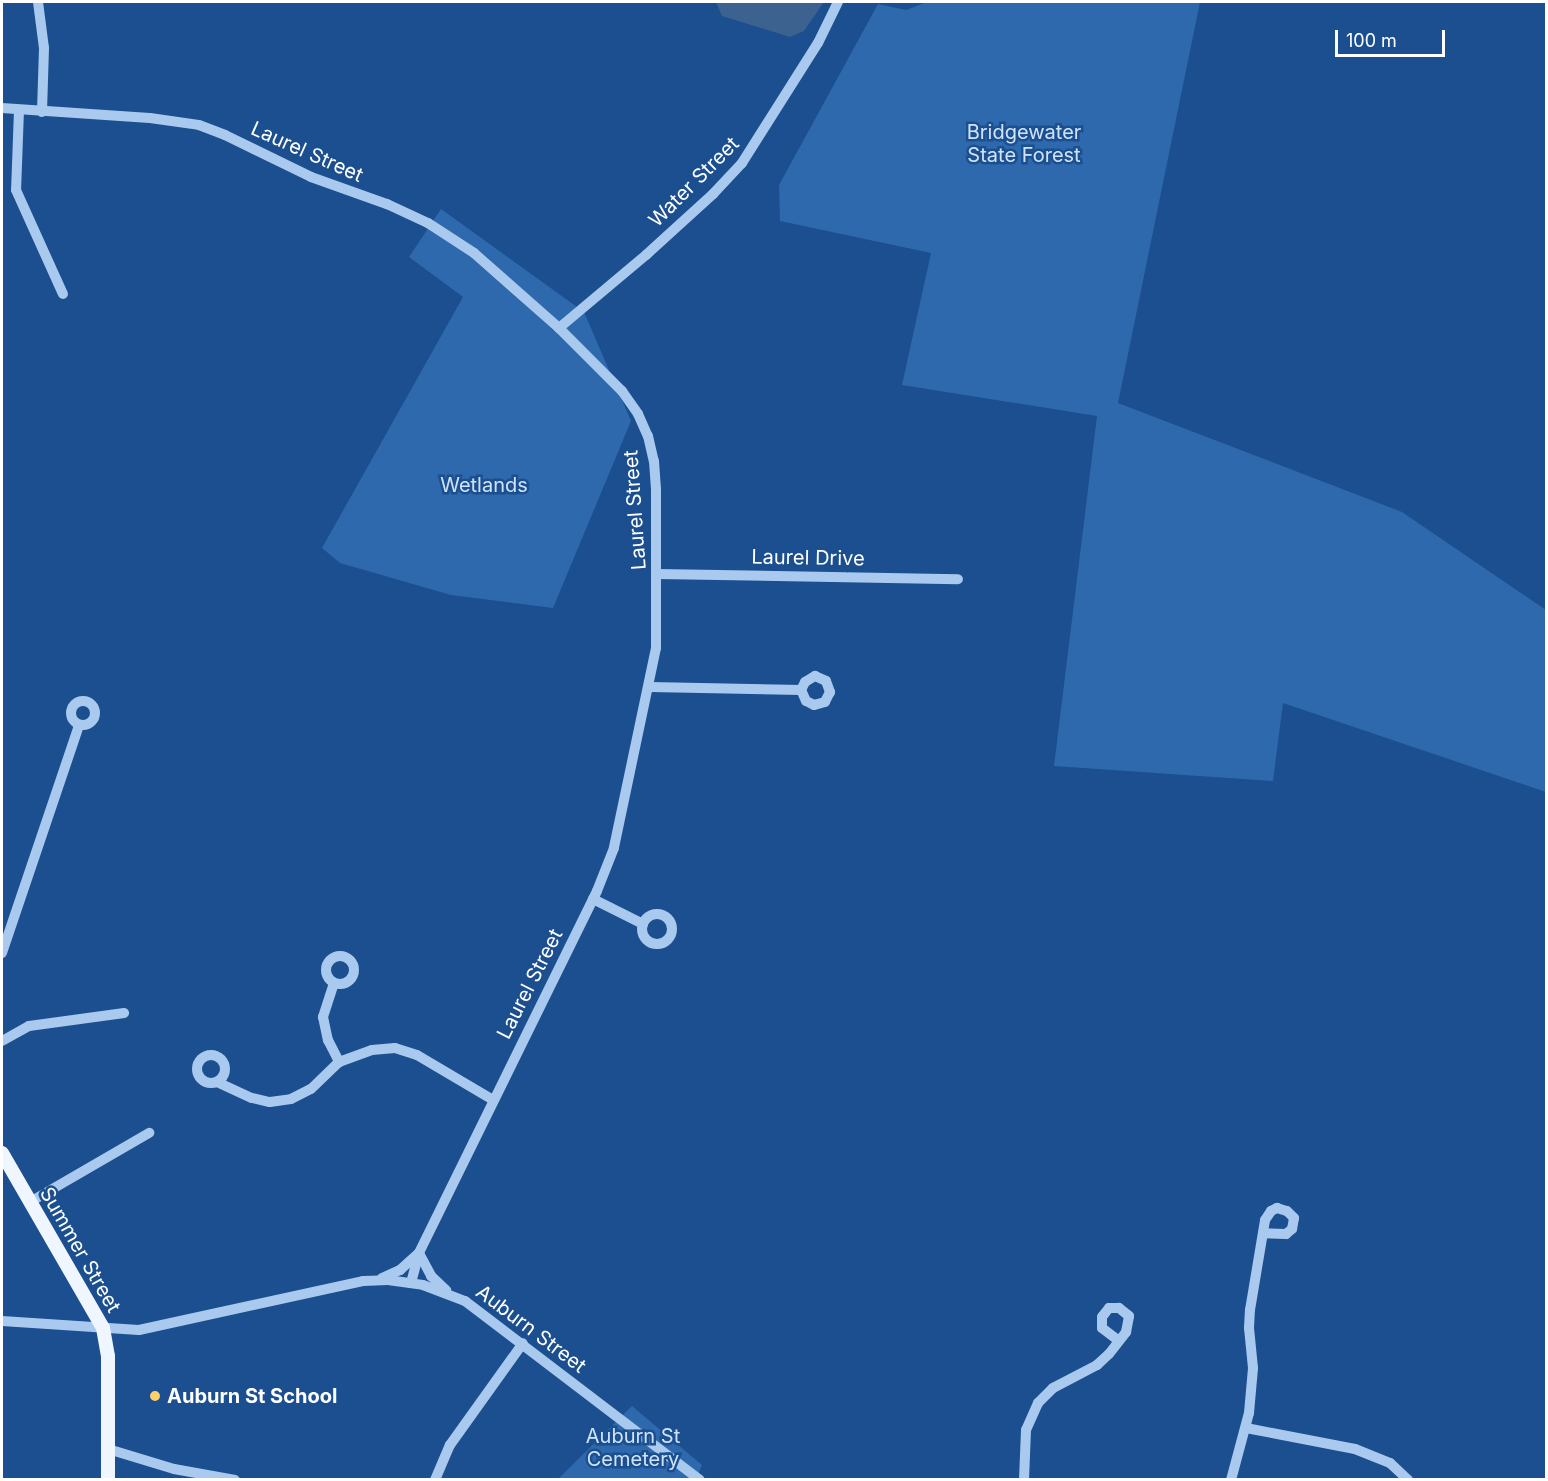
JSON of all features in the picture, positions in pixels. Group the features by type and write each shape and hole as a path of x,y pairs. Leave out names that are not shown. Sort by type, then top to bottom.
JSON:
{"main road":[{"name":"Summer Street","path":"2,1153 103,1328 108,1356 108,1479"}],"street":[{"path":"38,2 44,48 42,112"},
{"name":"Water Street","path":"559,328 646,255 713,194 742,163 818,43 838,2"},
{"name":"Laurel Street","path":"2,108 167,120 199,125 311,177 387,204 445,232 474,253 559,328 622,391 648,436 654,461 656,489 657,642 650,687 616,841 593,899 419,1253 411,1283"},
{"path":"19,111 16,190 63,294"},
{"name":"Laurel Drive","path":"657,574 958,579"},
{"path":"650,687 801,690"},
{"path":"2,953 79,725"},
{"path":"593,899 643,924"},
{"path":"334,983 323,1017 328,1040 339,1062"},
{"path":"2,1041 28,1026 124,1013"},
{"path":"217,1082 252,1098 270,1102 291,1099 311,1089 339,1062 372,1050 395,1048 417,1055 493,1100"},
{"path":"30,1202 149,1133"},
{"path":"1231,1479 1246,1428 1253,1381 1248,1328 1263,1233"},
{"path":"419,1253 434,1280 456,1297"},
{"name":"Laurel Street","path":"377,1280 400,1270 419,1253"},
{"name":"Auburn Street","path":"2,1321 148,1329 345,1284 377,1280 411,1283 456,1297 523,1343 700,1479"},
{"path":"1024,1479 1026,1430 1034,1409 1053,1389 1097,1365 1119,1341"},
{"path":"435,1479 450,1445 523,1343"},
{"path":"1246,1428 1355,1449 1390,1463 1408,1479"},
{"path":"108,1449 174,1469 235,1479"}],"green space":[{"name":"Bridgewater State Forest","path":"927,2 1200,2 1118,403 1402,512 1546,610 1546,792 1283,703 1273,781 1054,766 1097,416 902,385 931,253 780,221 779,185 878,4 906,10"},
{"name":"Wetlands","path":"441,209 584,312 631,421 553,608 451,595 340,563 322,548 463,297 409,257"},
{"name":"Auburn St Cemetery","path":"632,1406 702,1465 696,1479 557,1480"}],"shaded area":[{"path":"716,2 824,2 804,31 790,37 722,16"}],"place":[{"name":"Auburn St School","path":"155,1396"}]}
